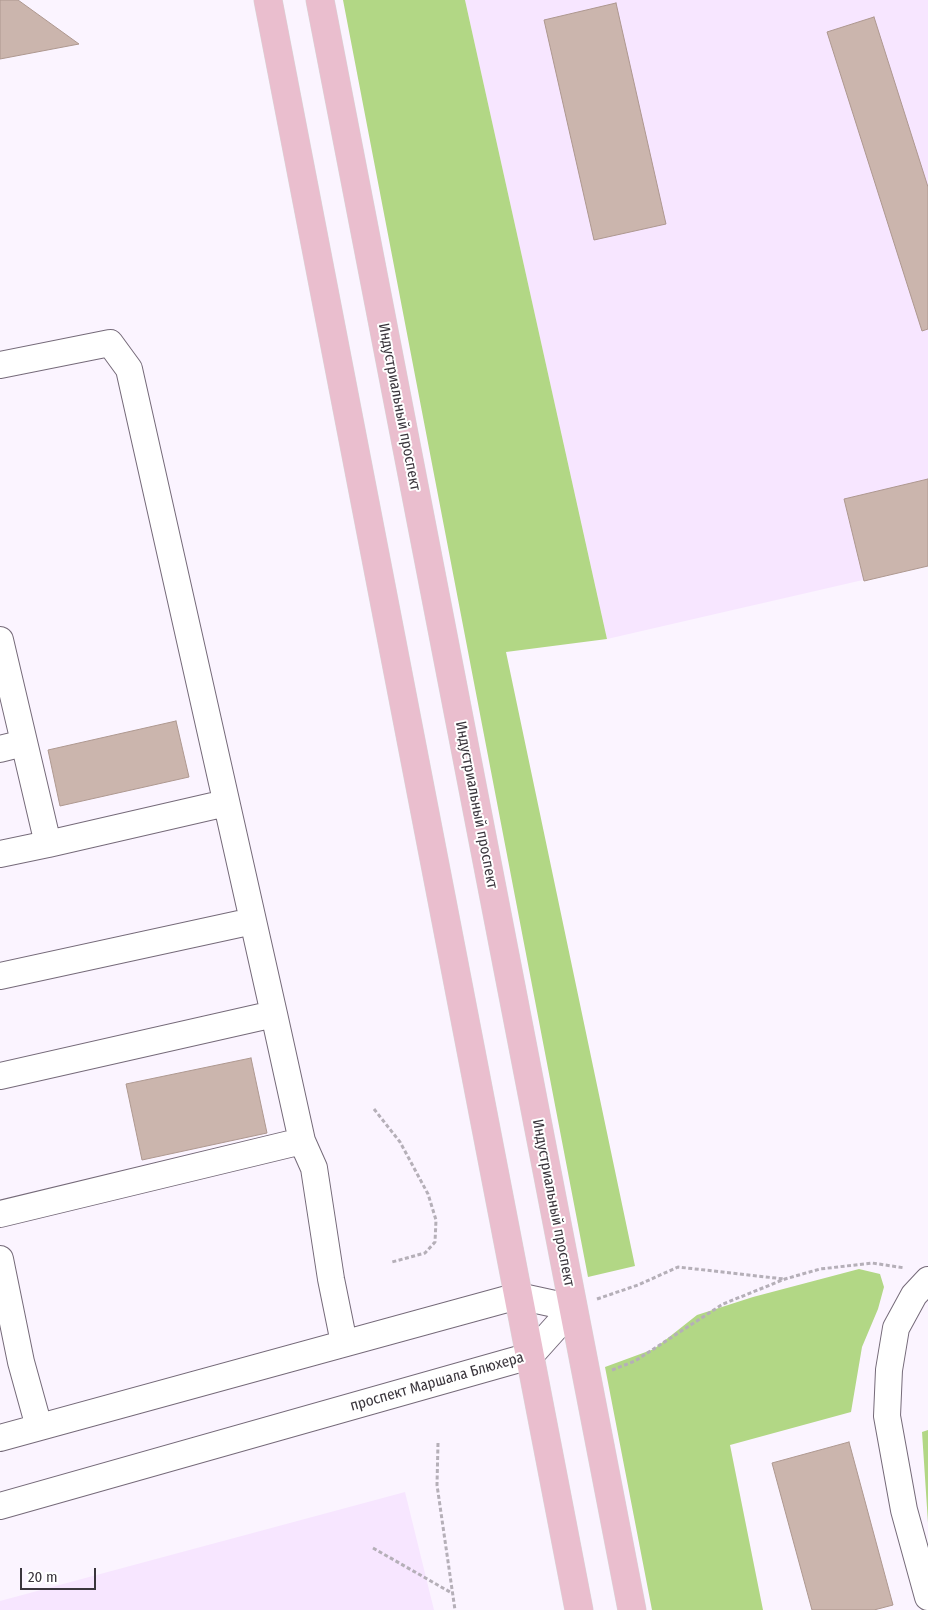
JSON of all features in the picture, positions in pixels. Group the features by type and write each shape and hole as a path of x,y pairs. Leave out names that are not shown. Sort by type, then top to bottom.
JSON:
{"main road":[{"path":"268,0 579,1610"},
{"name":"Индустриальный проспект","path":"320,0 632,1610"}],"street":[{"path":"0,366 110,343 129,369 302,1141 314,1168 331,1279 344,1343"},
{"path":"0,640 12,746 48,844"},
{"path":"0,854 226,803"},
{"path":"0,976 253,921"},
{"path":"0,1076 274,1014"},
{"path":"0,1214 302,1141"},
{"path":"1,1269 21,1362 39,1427"},
{"path":"920,1274 914,1295 896,1328 889,1370 887,1416 904,1510 928,1597"},
{"path":"0,1438 518,1296 573,1308"},
{"name":"проспект Маршала Блюхера","path":"0,1506 530,1356 573,1308"}],"path":[{"path":"374,1110 400,1142 428,1194 436,1220 435,1242 425,1252 392,1262"},
{"path":"587,1379 635,1362 723,1304 785,1279 820,1269 872,1264 920,1274"},
{"path":"573,1308 638,1285 678,1267 785,1279"},
{"path":"438,1443 437,1485 455,1610"},
{"path":"373,1548 451,1592"}],"shaded area":[{"path":"465,0 928,0 928,565 607,639"},
{"path":"405,1492 434,1610 0,1610 0,1601"}],"green space":[{"path":"343,0 465,0 607,639 506,652 635,1266 588,1277"},
{"path":"859,1269 880,1274 884,1287 878,1309 862,1347 851,1412 730,1445 763,1610 652,1610 605,1367 654,1349 697,1315 753,1297"},
{"path":"928,1430 928,1523 922,1432"}],"building":[{"path":"0,0 18,0 79,44 0,59"},
{"path":"616,3 666,224 594,240 544,20"},
{"path":"874,17 928,187 928,329 922,331 827,32"},
{"path":"928,479 928,566 864,581 844,499"},
{"path":"176,721 189,777 60,806 48,750"},
{"path":"251,1058 267,1133 142,1160 126,1084"},
{"path":"849,1442 893,1605 874,1610 812,1610 772,1463"}]}
